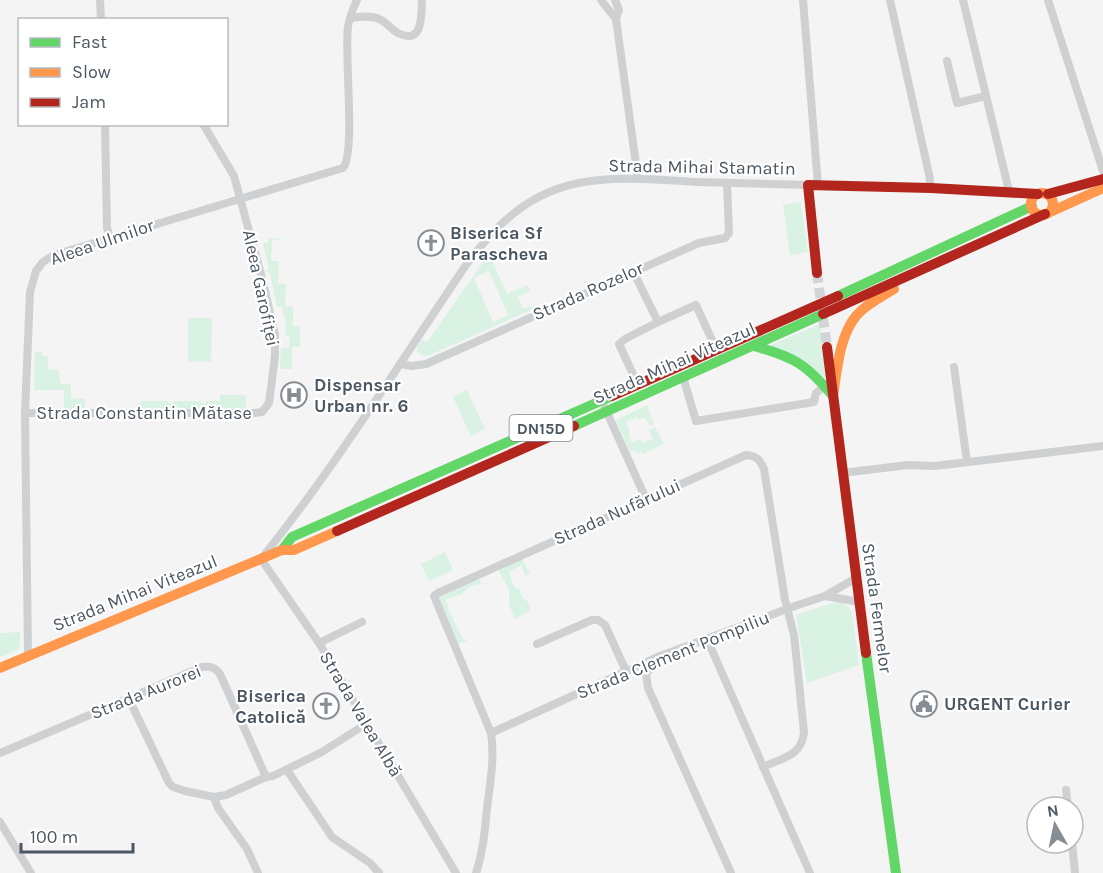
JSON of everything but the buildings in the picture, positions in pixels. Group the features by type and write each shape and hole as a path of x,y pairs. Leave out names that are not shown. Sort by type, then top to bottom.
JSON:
{"main road":[{"path":"1043,194 1053,202 1052,208 1046,214 1036,213 1032,206 1033,198 1043,194 1103,178"},
{"name":"Strada Mihai Stamatin","path":"813,185 1043,194"},
{"path":"813,185 817,273"},
{"name":"Strada Mihai Viteazul","path":"282,550 289,532 682,377 1103,188"},
{"name":"Strada Mihai Viteazul","path":"0,668 282,550 294,550 604,407 638,385 931,254 1032,206"},
{"path":"833,396 842,348 854,318 863,309 927,267"},
{"path":"754,345 794,357 806,365 833,396"},
{"name":"Strada Fermelor","path":"827,347 896,873"},
{"path":"703,355 708,366"}],"street":[{"path":"100,0 101,18"},
{"name":"Aleea Ulmilor","path":"28,655 26,413 30,292 36,271 54,255 241,198 330,174 346,165 349,122 348,28 357,0"},
{"path":"351,18 376,18 399,33 411,34 417,32 421,23 422,0"},
{"path":"601,0 616,19"},
{"path":"615,0 619,10 616,19 638,179"},
{"path":"803,0 813,185"},
{"path":"890,0 931,188"},
{"path":"963,0 1009,191"},
{"path":"1048,0 1103,171"},
{"path":"947,61 957,103 986,96"},
{"path":"105,126 107,228 110,237"},
{"name":"Aleea Garofiței","path":"204,126 230,167 241,198 274,335 275,356 269,403 262,412"},
{"name":"Strada Mihai Stamatin","path":"261,559 289,532 486,239 507,218 536,198 564,187 589,182 638,179 813,185"},
{"name":"Strada Rozelor","path":"400,364 412,366 426,364 699,243 725,238 729,233 727,183"},
{"path":"633,271 658,322"},
{"path":"638,385 619,344 658,322 696,305 716,349"},
{"path":"954,367 967,462"},
{"path":"682,377 696,422 814,402 816,393 825,386"},
{"path":"604,407 646,499"},
{"name":"Strada Constantin Mătase","path":"26,413 262,412"},
{"path":"842,473 908,465 935,466 1103,446"},
{"name":"Strada Nufărului","path":"476,873 485,826 494,754 491,733 434,596 519,555 746,455 758,458 764,469 785,600 794,635 804,732 803,742 798,751 763,767"},
{"name":"Strada Valea Albă","path":"261,559 319,643 456,873"},
{"path":"825,596 856,578"},
{"name":"Strada Clement Pompiliu","path":"491,733 660,656 788,609 825,596 860,602"},
{"path":"537,644 592,620 598,620 605,625 626,671"},
{"path":"319,643 362,622"},
{"path":"707,639 810,873"},
{"path":"660,656 646,674 648,688 731,873"},
{"name":"Strada Aurorei","path":"0,753 202,667 210,666 216,669 266,777"},
{"path":"129,699 169,783 185,791 214,796 226,795 287,770 322,752 366,724"},
{"path":"287,770 332,837 369,863 379,873"},
{"path":"1066,790 1067,795"},
{"path":"214,796 218,808 247,849 258,873"},
{"path":"0,822 31,873"},
{"path":"1073,855 1075,873"}],"green space":[{"path":"801,202 808,252 790,255 783,205"},
{"path":"268,238 286,239 272,240 271,261 279,261 278,283 286,284 285,306 293,306 293,326 300,327 300,347 292,347 292,369 282,369 280,366 281,348 289,348 290,336 286,336 283,307 277,307 270,273 264,271 269,270 263,243 268,243"},
{"path":"489,254 507,294 528,285 530,291 518,297 523,309 532,306 535,308 430,355 423,356 418,352 417,347 422,340 427,342","holes":["489,271 508,315 493,322 474,278"]},
{"path":"188,318 212,318 211,362 188,361"},
{"path":"820,324 827,377 826,378 771,345"},
{"path":"35,352 42,352 43,356 48,356 48,369 58,370 61,384 71,384 71,398 85,399 85,410 64,410 64,390 34,390"},
{"path":"467,390 485,429 471,436 453,397"},
{"path":"220,395 246,395 246,409 140,410 140,403 143,401 173,403 174,401 201,401 201,403 206,403 206,401 220,401"},
{"path":"647,405 654,424 650,426 645,417 639,420 637,417 626,422 630,432 628,434 632,443 640,439 643,443 653,439 649,430 655,427 664,444 643,454 635,450 630,452 616,420"},
{"path":"445,552 453,570 429,581 421,564"},
{"path":"522,558 530,574 525,576 521,565 509,572 516,589 519,588 531,610 515,619 509,605 509,590 498,569"},
{"path":"479,578 482,586 479,584 471,586 462,594 445,600 462,638 468,640 458,644 439,598"},
{"path":"841,602 852,611 859,665 807,683 796,615"},
{"path":"20,632 20,647 0,657 0,633"}],"tunnel":[{"path":"817,273 827,347"}],"traffic: fast":[{"path":"838,296 1032,206"},
{"path":"574,426 823,314"},
{"path":"754,346 798,363 815,376 833,396"},
{"path":"282,550 292,537 612,396"},
{"path":"866,653 896,873"}],"traffic: slow":[{"path":"1048,213 1103,188"},
{"path":"1042,193 1050,196 1053,204 1050,212 1042,215 1034,212 1031,204 1034,196 1042,193"},
{"path":"833,396 842,344 850,324 864,308 894,289"},
{"path":"0,668 282,550 294,550 337,531"}],"traffic: jam":[{"path":"1048,194 1103,179"},
{"path":"817,273 808,185 931,188 1038,194"},
{"path":"823,314 1045,214"},
{"path":"612,396 838,296"},
{"path":"827,347 866,653"},
{"path":"337,531 574,426"}],"place":[{"name":"Biserica Sf Parascheva","path":"431,243"},
{"name":"Dispensar Urban nr. 6","path":"294,395"},
{"name":"URGENT Curier","path":"924,704"},
{"name":"Biserica Catolică","path":"326,706"}]}
